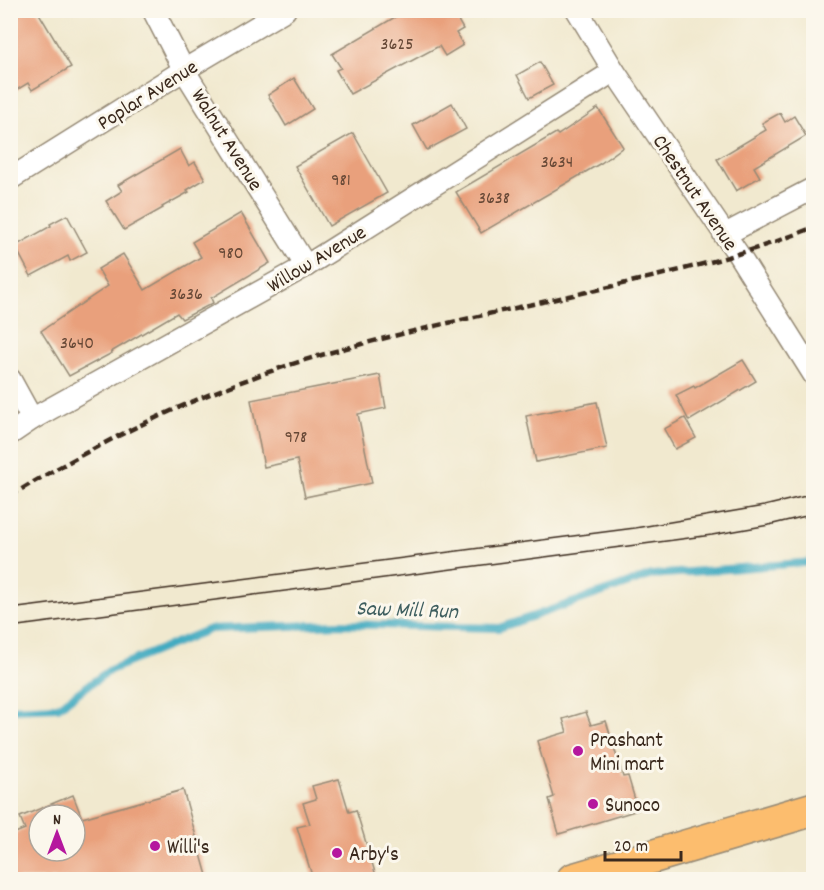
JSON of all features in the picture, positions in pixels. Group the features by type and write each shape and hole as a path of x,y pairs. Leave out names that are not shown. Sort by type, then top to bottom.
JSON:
{"main road":[{"path":"573,879 813,808"}],"street":[{"name":"Walnut Avenue","path":"153,10 184,70 306,266"},
{"name":"Poplar Avenue","path":"10,179 285,10"},
{"name":"Chestnut Avenue","path":"577,10 614,71 724,235 813,375"},
{"name":"Willow Avenue","path":"10,434 306,266 614,71"},
{"path":"724,235 813,188"},
{"path":"10,379 33,419"}],"building":[{"path":"10,10 37,10 71,67 32,90 28,83 10,94"},
{"path":"407,10 452,10 463,29 456,33 463,45 445,56 439,46 350,94 336,70 341,68 332,54"},
{"path":"540,62 553,85 529,98 517,75"},
{"path":"294,78 313,109 286,126 268,95"},
{"path":"452,103 466,129 427,150 413,125"},
{"path":"598,108 623,147 601,163 481,233 456,192 556,133 558,135"},
{"path":"780,113 785,122 794,116 806,136 754,167 760,177 736,191 717,159 766,130 762,123"},
{"path":"353,133 387,193 329,226 295,166"},
{"path":"180,149 189,166 195,162 205,179 187,190 189,192 124,230 106,201 122,191 118,185"},
{"path":"241,213 270,263 211,298 213,303 182,319 177,313 69,376 41,331 108,286 98,269 123,254 145,290 201,257 192,242"},
{"path":"67,215 87,252 70,261 68,256 31,276 15,246"},
{"path":"743,360 756,381 689,421 676,395 694,386 695,388"},
{"path":"380,375 386,408 358,414 372,483 305,497 297,460 264,467 251,400"},
{"path":"597,402 607,448 536,462 526,416"},
{"path":"685,418 696,438 675,449 664,429"},
{"path":"586,712 591,725 606,721 623,777 628,776 638,810 559,834 549,799 554,797 537,741 567,732 563,719"},
{"name":"Arby's","path":"339,779 349,812 356,810 377,879 313,879 297,827 310,824 303,803 316,799 312,786"},
{"name":"Willi's","path":"183,790 208,879 10,879 10,835 25,829 20,817 27,814 27,863 87,863 87,817"},
{"name":"Willi's","path":"73,795 76,803 54,803"}],"waterway":[{"name":"Saw Mill Run","path":"10,709 58,707 110,670 210,629 340,624 499,628 652,575 814,562"}],"tram line":[{"path":"10,609 635,528 764,506 814,494"},
{"path":"10,627 712,535 814,514"}],"railway":[{"path":"10,496 126,432 248,379 332,352 398,335 679,270 761,247 814,227"}],"place":[{"name":"Prashant Mini mart","path":"578,751"},
{"name":"Sunoco","path":"593,804"},
{"name":"Willi's","path":"155,846"},
{"name":"Arby's","path":"337,853"}]}
